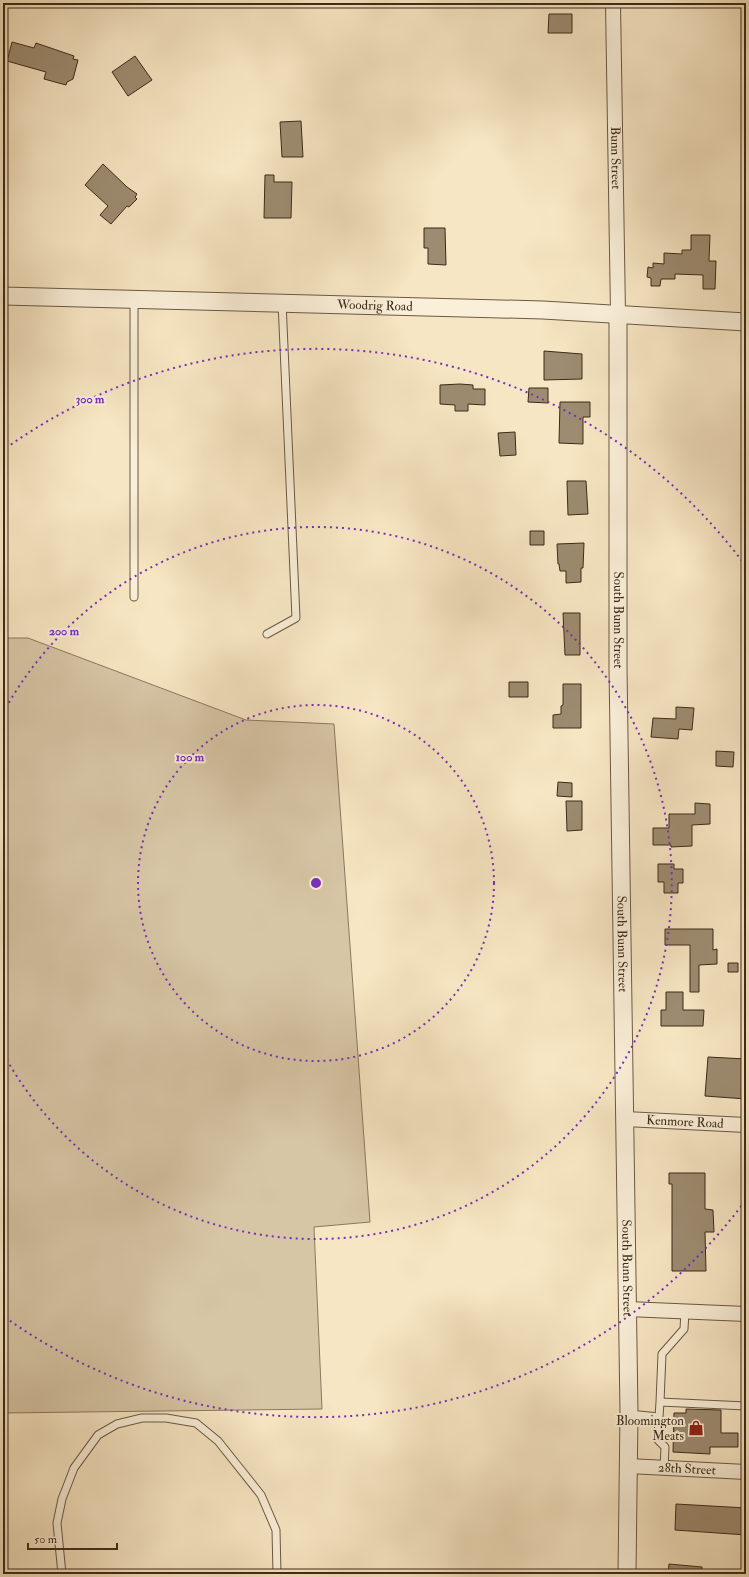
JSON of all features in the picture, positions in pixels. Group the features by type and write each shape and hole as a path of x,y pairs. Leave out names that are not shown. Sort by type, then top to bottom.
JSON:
{"street":[{"name":"Bunn Street","path":"613,3 618,314"},
{"name":"Woodrig Road","path":"3,296 282,302 543,310 746,322"},
{"name":"South Bunn Street","path":"618,314 618,667 629,1414 628,1574"},
{"name":"Kenmore Road","path":"625,1119 746,1125"},
{"path":"627,1309 746,1314"},
{"name":"28th Street","path":"628,1466 746,1472"}],"lane":[{"path":"134,299 134,597"},
{"path":"267,634 296,618 282,302"},
{"path":"664,1468 665,1447 658,1440 662,1354 684,1329 685,1311"},
{"path":"660,1402 746,1406"},
{"path":"629,1414 659,1417"},
{"path":"62,1574 57,1523 62,1498 74,1468 98,1435 117,1424 142,1418 166,1418 196,1423 218,1440 261,1495 276,1530 277,1574"}],"shaded area":[{"path":"3,638 28,638 246,720 334,724 370,1222 314,1227 322,1409 3,1413"}],"building":[{"path":"549,14 572,14 572,33 548,33"},
{"path":"12,42 34,48 36,43 74,56 73,59 78,60 73,79 67,82 66,85 44,79 46,72 7,61"},
{"path":"135,56 152,80 128,96 112,72"},
{"path":"301,121 303,157 282,157 280,122"},
{"path":"103,164 127,187 137,194 135,197 137,199 129,207 127,206 111,224 100,215 108,206 85,185"},
{"path":"265,175 274,175 274,182 292,182 291,218 264,218"},
{"path":"424,228 445,228 446,265 428,264 428,248 424,248"},
{"path":"691,235 710,235 709,261 716,261 715,289 703,289 703,275 675,274 675,279 661,279 660,286 651,286 651,278 647,277 648,267 653,268 653,263 664,264 664,253 682,254 682,250 691,250"},
{"path":"544,351 582,354 582,379 544,380"},
{"path":"440,385 473,385 473,389 485,389 485,405 468,404 468,411 455,411 455,405 440,404"},
{"path":"529,388 548,388 548,403 528,402"},
{"path":"560,402 590,402 590,417 583,417 583,444 559,443"},
{"path":"515,432 516,455 500,456 498,433"},
{"path":"567,481 586,481 588,514 568,515"},
{"path":"530,531 544,531 544,545 530,545"},
{"path":"584,543 581,582 566,583 566,571 560,571 558,564 557,544"},
{"path":"563,613 580,613 580,655 565,655"},
{"path":"509,682 528,682 528,697 509,697"},
{"path":"563,684 581,684 581,728 553,728 553,715 561,714 561,706 563,705"},
{"path":"676,707 694,708 692,730 679,729 678,739 651,737 653,718 676,719"},
{"path":"716,751 734,752 733,767 716,766"},
{"path":"558,782 572,783 572,797 557,796"},
{"path":"566,801 582,801 582,830 567,831"},
{"path":"695,803 710,804 710,824 692,825 692,846 671,847 671,845 653,845 653,828 669,828 669,814 695,814"},
{"path":"658,864 674,864 674,869 683,869 683,883 678,883 678,893 664,893 664,882 658,882"},
{"path":"665,929 713,929 713,950 717,949 717,964 699,965 699,992 690,992 690,945 665,945"},
{"path":"728,963 738,963 738,972 728,972"},
{"path":"666,992 683,992 683,1010 704,1010 703,1026 661,1026 661,1010 666,1010"},
{"path":"708,1057 746,1059 746,1099 705,1096"},
{"path":"669,1173 705,1173 705,1209 713,1210 714,1232 705,1232 706,1271 672,1271 672,1184 669,1184"},
{"name":"Bloomington Meats","path":"686,1409 721,1410 721,1433 738,1433 738,1447 710,1447 710,1454 673,1452 674,1413 686,1413"},
{"path":"676,1504 746,1508 746,1535 675,1530"},
{"path":"669,1564 702,1567 702,1574 668,1574"}],"place":[{"name":"Bloomington Meats","path":"696,1428"}]}
